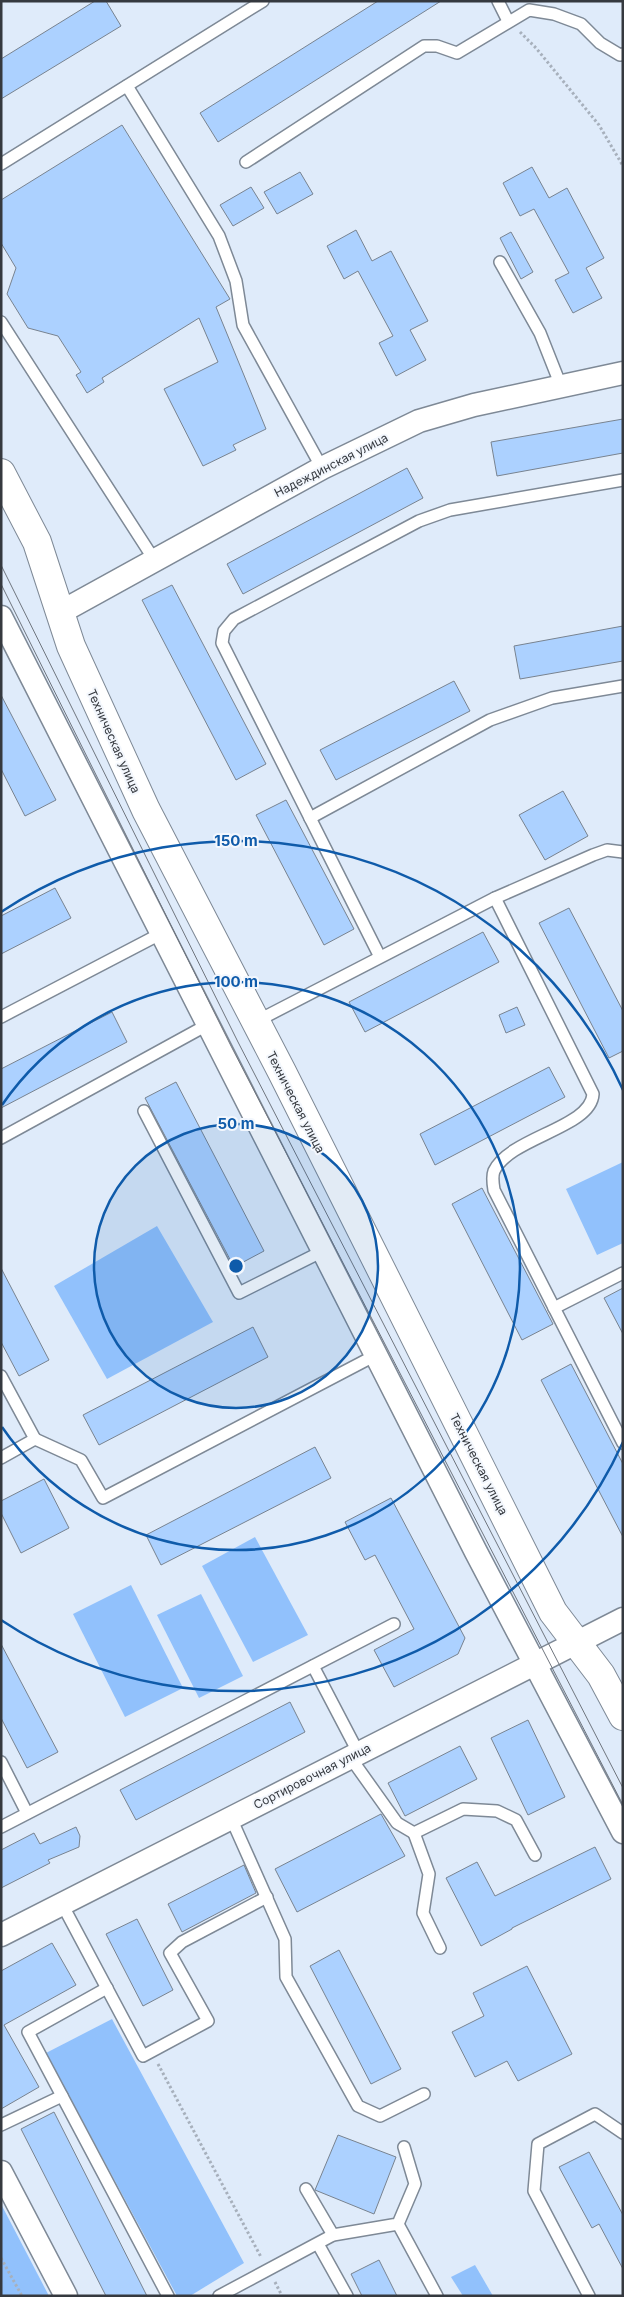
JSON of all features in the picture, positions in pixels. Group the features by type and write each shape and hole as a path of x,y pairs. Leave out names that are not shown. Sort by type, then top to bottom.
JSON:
{"main road":[{"name":"Техническая улица","path":"1,472 38,542 71,646 146,810 553,1612 601,1675 623,1716"}],"street":[{"name":"Надеждинская улица","path":"61,612 322,468 419,421 474,405 623,373"},
{"path":"1,617 476,1552 623,1832"},
{"name":"Сортировочная улица","path":"1,1935 623,1619"},
{"path":"1,2172 66,2296"}],"lane":[{"path":"1,164 263,1"},
{"path":"498,1 508,21"},
{"path":"246,162 424,46 437,46 458,53 529,10 554,14 581,24 600,43 620,55 623,54"},
{"path":"128,86 219,236 236,280 244,326 322,468"},
{"path":"500,262 540,333 561,386"},
{"path":"1,322 155,561"},
{"path":"378,953 222,643 224,631 234,619 419,520 450,510 623,480"},
{"path":"310,818 490,720 552,698 623,686"},
{"path":"255,1022 495,898 593,855 607,850 623,852"},
{"path":"495,898 593,1094 593,1102 584,1112 520,1147 500,1162 493,1172 494,1190 623,1443"},
{"path":"1,1017 162,933"},
{"path":"1,1138 208,1025"},
{"path":"144,1111 239,1293 323,1251"},
{"path":"554,1308 623,1273"},
{"path":"1,1376 35,1438 82,1460 103,1498 376,1355"},
{"path":"1,1458 35,1438"},
{"path":"1,1827 394,1624"},
{"path":"313,1666 354,1755 397,1823 414,1833 429,1874 423,1913 440,1948"},
{"path":"1,1762 27,1813"},
{"path":"414,1833 463,1809 497,1811 516,1820 535,1855"},
{"path":"231,1818 285,1940 286,1977 358,2106 380,2116 424,2094"},
{"path":"62,1904 143,2056 208,2021 170,1953 182,1942 267,1897"},
{"path":"107,1988 28,2032 168,2296"},
{"path":"1,2125 62,2096"},
{"path":"589,2296 534,2191 538,2144 595,2114 623,2133"},
{"path":"398,2224 415,2184 404,2147"},
{"path":"306,2189 333,2235"},
{"path":"219,2296 333,2235 398,2224"},
{"path":"398,2224 437,2296"},
{"path":"318,2244 347,2296"}],"path":[{"path":"508,21 536,48 600,124 623,166"},
{"path":"151,2052 282,2296"},
{"path":"1,2258 22,2296"}],"shaded area":[{"path":"623,1162 623,1243 597,1255 566,1189"},
{"path":"157,1226 213,1322 107,1379 54,1286"},
{"path":"255,1537 308,1635 253,1662 202,1566"},
{"path":"131,1585 183,1688 125,1717 73,1614"},
{"path":"201,1594 243,1676 199,1698 157,1615"},
{"path":"112,2019 244,2263 190,2296 177,2296 46,2053"},
{"path":"1,2204 49,2296 1,2296"},
{"path":"475,2265 493,2296 463,2296 451,2277"}],"building":[{"path":"95,1 106,1 121,26 1,99 1,59"},
{"path":"378,1 441,1 218,142 200,113"},
{"path":"122,125 230,299 216,307 266,429 233,445 236,450 203,466 164,389 218,362 199,318 102,378 104,382 87,393 76,375 81,372 58,336 28,328 7,294 16,268 1,243 1,200"},
{"path":"532,167 549,198 567,188 604,258 586,268 602,298 573,313 555,280 569,273 534,209 520,216 503,183"},
{"path":"300,172 313,194 277,214 264,192"},
{"path":"251,187 264,208 233,226 220,205"},
{"path":"356,230 372,261 391,251 428,321 410,330 426,360 396,376 379,343 393,336 358,271 344,279 327,246"},
{"path":"511,232 533,272 521,279 500,238"},
{"path":"623,419 623,453 497,476 491,442"},
{"path":"407,468 423,498 243,594 227,564"},
{"path":"172,585 266,764 236,780 142,600"},
{"path":"623,626 623,661 520,679 514,646"},
{"path":"454,681 470,711 336,780 320,750"},
{"path":"1,695 56,800 25,816 1,769"},
{"path":"563,791 588,836 545,860 519,815"},
{"path":"286,800 354,929 324,945 256,815"},
{"path":"55,888 71,918 1,954 1,916"},
{"path":"569,908 623,1011 623,1051 609,1058 539,923"},
{"path":"483,932 499,962 365,1032 349,1002"},
{"path":"517,1007 525,1025 506,1033 499,1015"},
{"path":"112,1012 127,1042 1,1108 1,1069"},
{"path":"549,1067 565,1097 435,1165 420,1134"},
{"path":"176,1082 264,1251 234,1267 145,1098"},
{"path":"482,1188 553,1324 522,1340 452,1204"},
{"path":"1,1268 49,1360 19,1376 1,1342"},
{"path":"623,1288 623,1334 604,1298"},
{"path":"253,1327 268,1357 99,1445 83,1415"},
{"path":"571,1364 623,1464 623,1537 541,1380"},
{"path":"315,1447 331,1478 161,1565 146,1535"},
{"path":"44,1479 69,1528 21,1553 1,1513 1,1501"},
{"path":"391,1498 465,1638 458,1654 394,1687 374,1650 414,1629 375,1555 365,1560 345,1522"},
{"path":"1,1644 58,1752 27,1768 1,1718"},
{"path":"290,1702 305,1732 136,1820 120,1790"},
{"path":"528,1720 565,1797 528,1815 491,1738"},
{"path":"460,1746 477,1779 405,1816 388,1783"},
{"path":"381,1814 405,1856 297,1912 275,1869"},
{"path":"76,1827 80,1836 79,1847 48,1860 50,1863 1,1888 1,1850 34,1833 40,1844"},
{"path":"595,1847 611,1879 512,1928 481,1946 446,1878 477,1862 495,1896"},
{"path":"244,1865 256,1893 182,1932 168,1904"},
{"path":"137,1919 173,1990 143,2006 106,1934"},
{"path":"52,1943 76,1985 4,2025 39,2087 1,2109 1,1971"},
{"path":"339,1950 401,2069 371,2084 310,1966"},
{"path":"527,1966 572,2054 518,2081 507,2061 475,2077 452,2032 484,2016 473,1993"},
{"path":"54,2112 147,2296 106,2296 21,2129"},
{"path":"338,2135 396,2157 374,2214 315,2190"},
{"path":"589,2152 623,2215 623,2269 599,2224 592,2228 559,2167"},
{"path":"379,2260 397,2296 362,2296 351,2274"}],"tram line":[{"path":"1,565 238,1042 623,1788"},
{"path":"1,584 231,1046 623,1805"}]}
